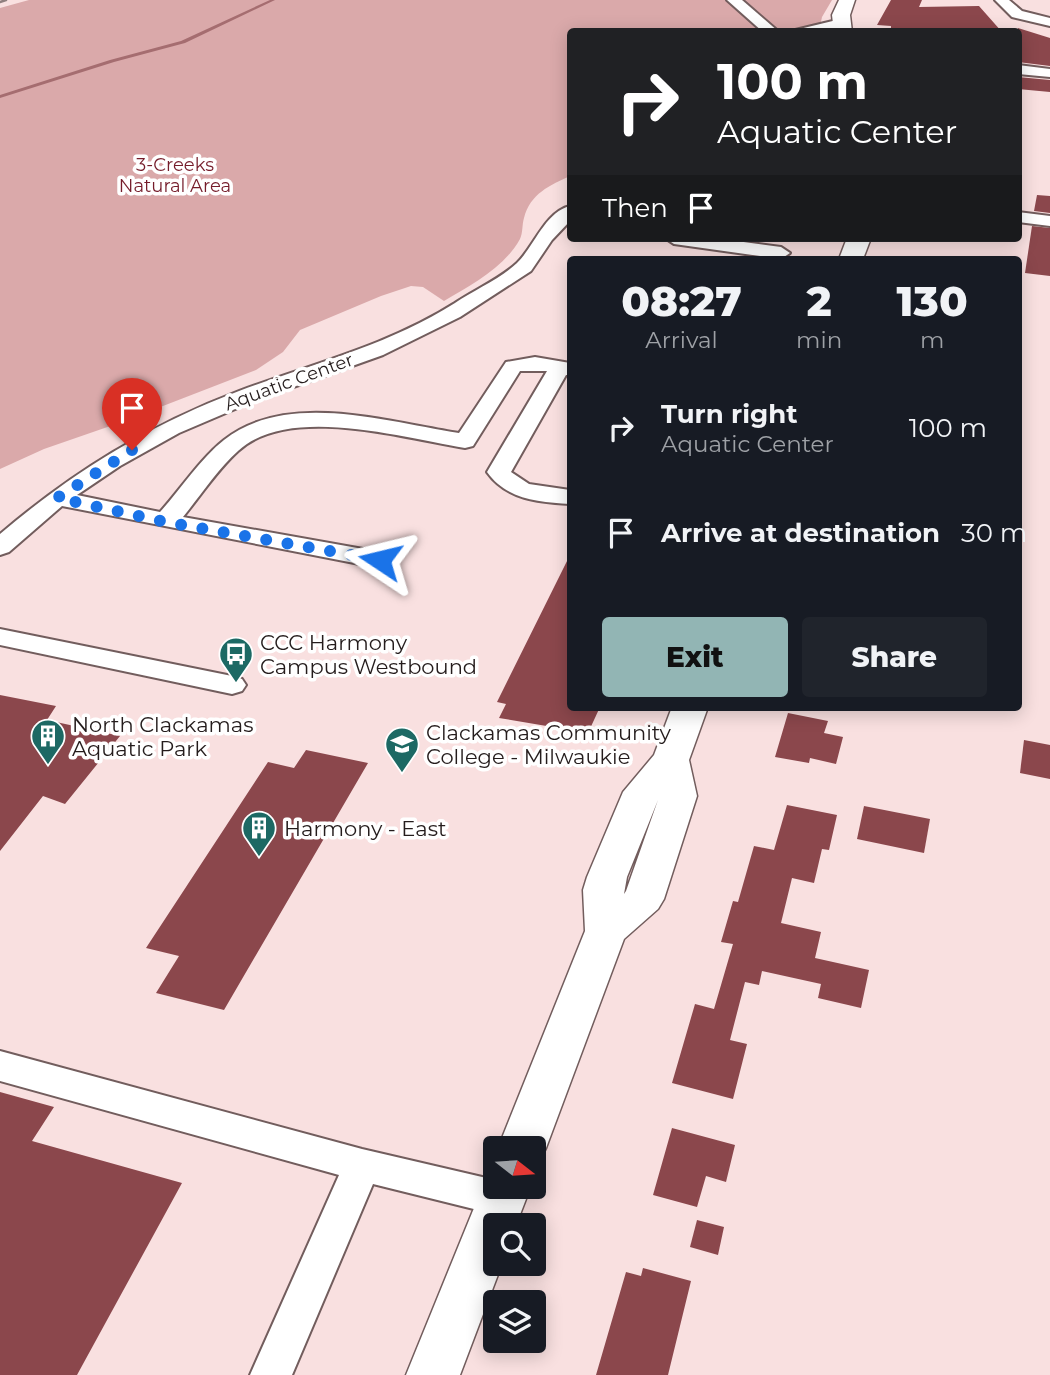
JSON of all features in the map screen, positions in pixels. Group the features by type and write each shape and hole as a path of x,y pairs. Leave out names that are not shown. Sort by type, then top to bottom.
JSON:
{"main road":[{"path":"842,27 847,0"},
{"path":"527,1136 606,931 644,899 678,796 671,760 689,711"},
{"path":"433,1375 503,1199"}],"street":[{"path":"734,0 767,28"},
{"path":"1002,0 1018,15 1050,22"},
{"path":"1022,69 1050,72"},
{"name":"Aquatic Center","path":"0,547 57,498 112,461 171,428 246,396 376,351 453,313 524,267 546,236 567,214"},
{"path":"1022,218 1050,221"},
{"path":"685,242 714,252 782,250"},
{"path":"166,522 230,446 253,433 298,419 321,418 465,441 513,366 535,363 565,368 499,472 505,483 514,488 567,491"},
{"path":"57,498 166,522 380,560"},
{"path":"0,637 232,685"},
{"path":"0,1066 362,1165 483,1189"},
{"path":"271,1375 362,1165"}],"green space":[{"name":"3-Creeks Natural Area","path":"29,0 832,0 822,17 820,28 567,28 567,178 548,187 531,203 523,220 520,239 505,259 486,275 444,301 423,287 411,286 381,296 300,330 283,352 256,370 44,449 0,469 0,8"}],"building":[{"path":"891,0 922,0 919,7 979,6 998,28 891,28 877,25"},
{"path":"1022,29 1050,38 1050,66 1022,62"},
{"path":"1022,77 1050,80 1050,92 1022,89"},
{"path":"1037,195 1050,196 1050,213 1034,211"},
{"path":"1032,226 1050,228 1050,276 1025,273"},
{"path":"567,561 567,711 598,711 588,733 499,718 506,704 497,702"},
{"name":"North Clackamas Aquatic Park","path":"0,695 56,706 47,720 120,736 65,804 43,796 0,851"},
{"path":"788,713 828,721 824,733 843,737 836,764 810,758 809,763 775,757"},
{"path":"1024,740 1050,745 1050,779 1020,773"},
{"name":"Harmony - East","path":"306,750 368,763 224,1010 156,993 179,956 146,948 268,762 294,768"},
{"path":"787,805 837,815 829,850 822,849 814,883 792,878 781,923 821,932 815,958 869,970 861,1008 818,998 821,984 762,971 759,985 745,982 730,1040 747,1044 733,1099 672,1083 695,1004 714,1009 733,944 721,942 733,901 738,902 754,846 774,850"},
{"path":"864,806 930,819 924,853 857,839"},
{"path":"0,1092 54,1107 32,1141 182,1183 77,1375 0,1375"},
{"path":"672,1128 735,1145 726,1182 706,1176 697,1207 653,1195"},
{"path":"697,1220 724,1227 718,1255 690,1247"},
{"path":"643,1268 691,1281 668,1375 596,1375 626,1272 641,1276"}],"waterway":[{"path":"0,97 112,61 183,42 273,0"}],"railway":[{"path":"0,2 6,0"}],"place":[{"name":"CCC Harmony Campus Westbound","path":"236,684"},
{"name":"North Clackamas Aquatic Park","path":"48,766"},
{"name":"Clackamas Community College - Milwaukie","path":"402,774"},
{"name":"Harmony - East","path":"259,858"}],"route":[{"path":"132,450 57,498 166,522 380,560"}]}
